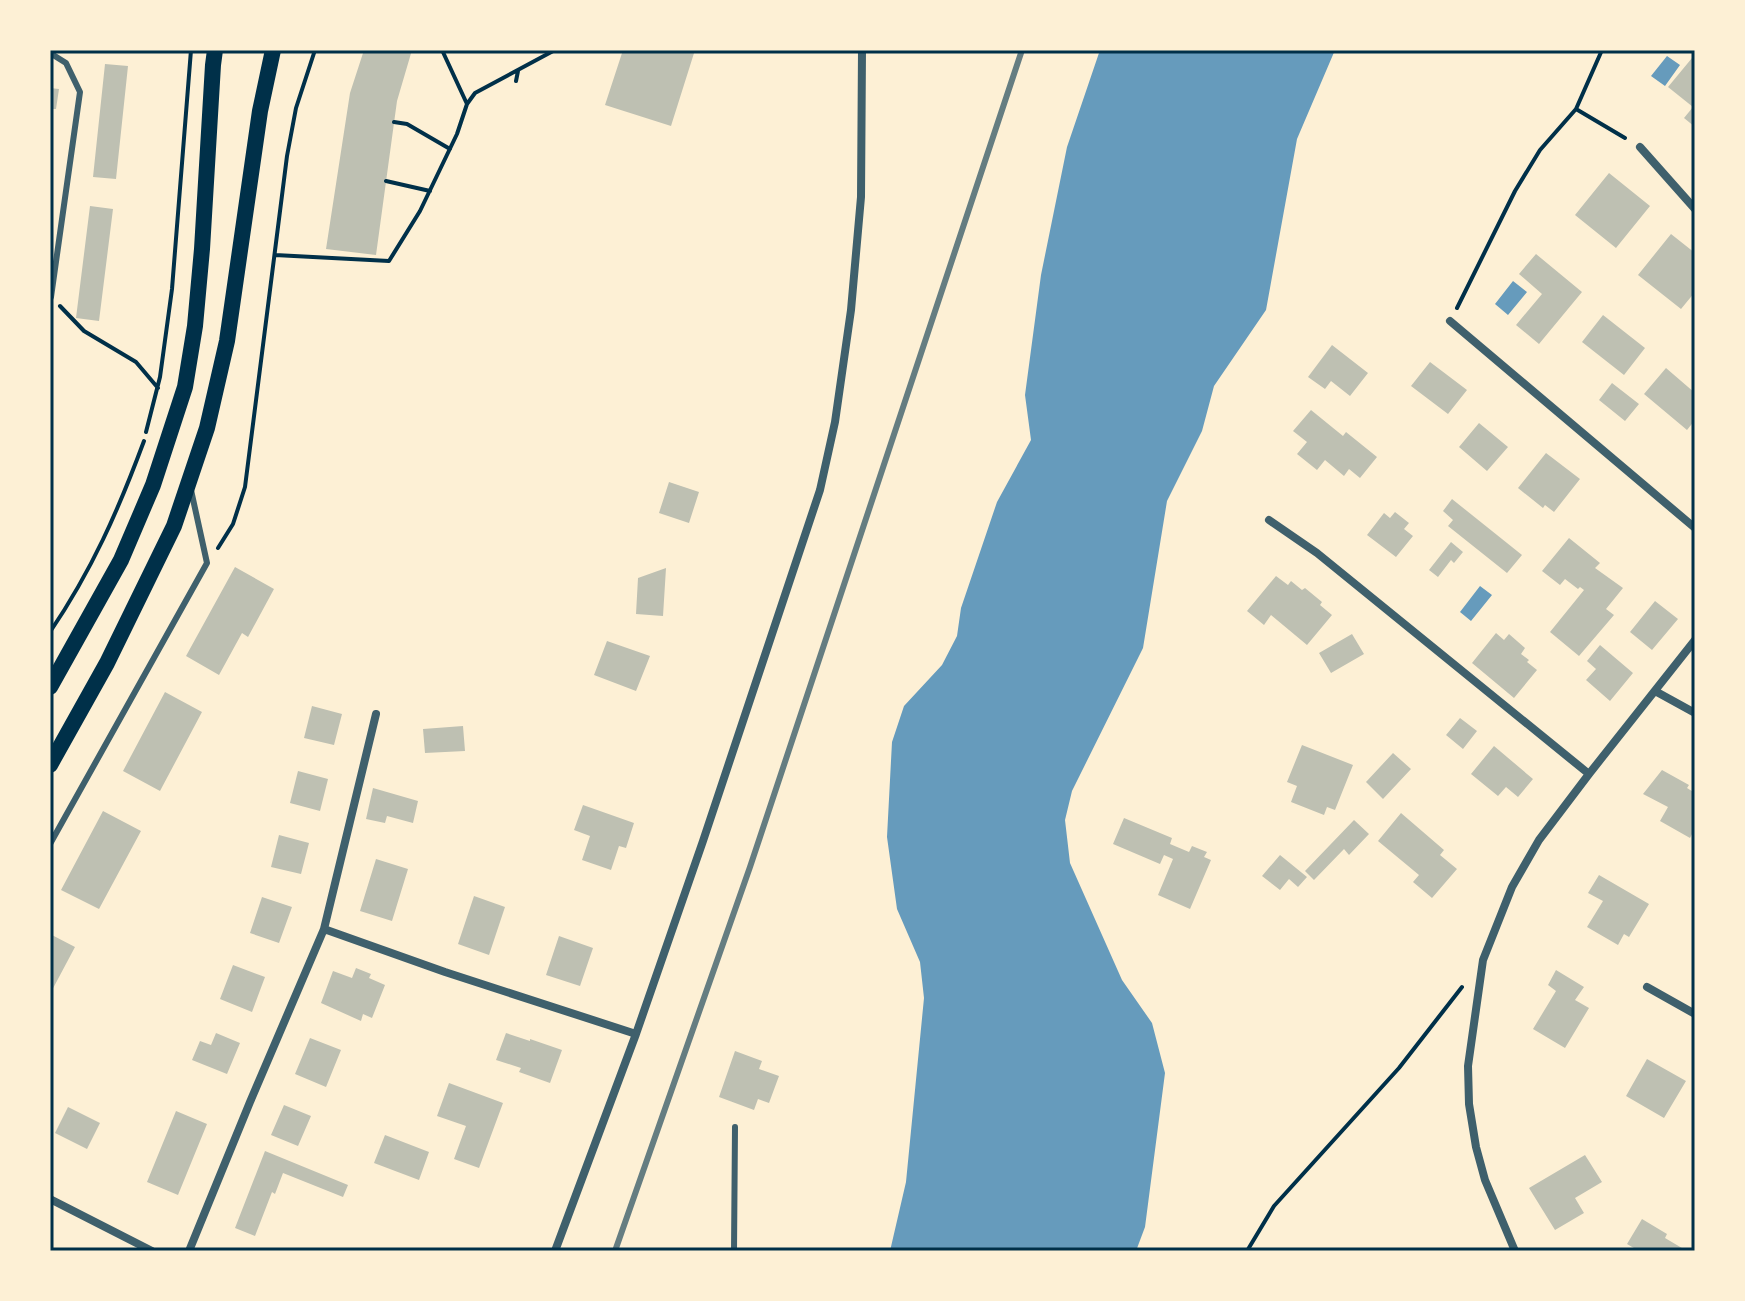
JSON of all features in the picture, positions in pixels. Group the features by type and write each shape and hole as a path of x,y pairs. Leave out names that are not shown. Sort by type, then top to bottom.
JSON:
{"main road":[{"path":"50,687 121,560 153,485 185,387 195,326 202,249 215,50"},
{"path":"50,765 107,663 174,526 207,428 227,341 260,111 273,50"}],"street":[{"path":"555,1251 636,1034 820,490 835,422 851,310 861,197 862,50"},
{"path":"1640,147 1695,209"},
{"path":"1450,321 1695,528"},
{"path":"1269,520 1317,553 1589,774"},
{"path":"1515,1251 1485,1180 1469,1104 1468,1066 1483,960 1512,887 1539,840 1695,640"},
{"path":"1655,691 1695,713"},
{"path":"189,1251 324,929 376,714"},
{"path":"324,929 636,1034"},
{"path":"1647,987 1695,1014"},
{"path":"50,1199 152,1251"}],"lane":[{"path":"50,53 66,63 80,92 51,297"},
{"path":"50,844 207,563 189,482"},
{"path":"734,1251 735,1127"}],"path":[{"path":"50,632 70,603 110,527 145,437 158,388 172,289 191,50"},
{"path":"207,563 233,524 245,487 289,144 296,108 315,50"},
{"path":"442,50 467,104"},
{"path":"275,255 389,261 420,211 457,134 467,104 475,93 555,50"},
{"path":"1450,321 1515,191 1540,150 1576,109 1602,50"},
{"path":"516,81 518,71"},
{"path":"1576,109 1640,147"},
{"path":"394,122 407,124 450,149"},
{"path":"386,181 430,191"},
{"path":"51,297 84,331 136,362 158,388"},
{"path":"1247,1251 1274,1206 1399,1068 1483,960"}],"water":[{"path":"1100,50 1335,50 1297,139 1266,310 1214,386 1202,431 1167,501 1143,648 1072,791 1065,820 1070,863 1122,980 1152,1023 1165,1073 1145,1227 1136,1251 890,1251 906,1182 924,998 920,962 897,909 887,837 892,742 904,706 942,665 957,636 961,608 997,502 1031,440 1025,395 1041,275 1067,147"},
{"path":"1667,56 1680,65 1665,86 1651,76"},
{"path":"1513,281 1527,292 1508,315 1495,304"},
{"path":"1480,586 1492,595 1471,621 1460,612"}],"building":[{"path":"364,50 412,50 397,101 376,255 326,249 350,93"},
{"path":"623,50 695,50 671,126 605,105"},
{"path":"1692,58 1695,60 1695,127 1684,118 1693,107 1668,87"},
{"path":"105,64 128,66 116,179 93,177"},
{"path":"50,88 59,89 56,109 50,109"},
{"path":"1609,173 1650,206 1616,248 1575,215"},
{"path":"90,206 113,209 99,321 76,318"},
{"path":"1671,234 1695,253 1695,292 1681,309 1638,275"},
{"path":"1536,254 1582,292 1539,344 1516,325 1542,294 1519,274"},
{"path":"1603,315 1645,348 1624,375 1582,342"},
{"path":"1332,345 1368,373 1350,396 1331,381 1325,389 1308,377"},
{"path":"1430,362 1467,390 1448,414 1411,386"},
{"path":"1666,368 1695,393 1695,420 1687,430 1644,394"},
{"path":"1612,383 1639,404 1625,421 1599,400"},
{"path":"1311,410 1343,436 1346,432 1377,457 1360,478 1349,469 1344,476 1325,460 1317,470 1297,454 1307,442 1293,431"},
{"path":"1479,423 1508,447 1487,471 1459,447"},
{"path":"1546,453 1580,479 1554,512 1545,505 1543,508 1518,488"},
{"path":"669,482 699,492 689,523 659,513"},
{"path":"1452,499 1522,555 1507,573 1448,526 1453,520 1443,511"},
{"path":"1395,512 1409,523 1404,529 1413,536 1396,557 1367,535 1384,513 1390,518"},
{"path":"1569,538 1600,563 1595,568 1623,588 1606,609 1614,615 1579,656 1550,632 1584,590 1565,579 1560,585 1542,571"},
{"path":"1451,542 1463,552 1454,563 1451,560 1438,577 1429,570"},
{"path":"235,567 274,589 248,637 242,633 219,675 186,656"},
{"path":"666,568 663,616 636,614 638,578"},
{"path":"1276,576 1288,585 1291,581 1302,590 1305,588 1332,615 1307,645 1271,615 1264,625 1247,611"},
{"path":"1655,601 1678,619 1652,650 1630,632"},
{"path":"1496,633 1504,640 1509,634 1525,648 1521,654 1537,670 1514,698 1472,663"},
{"path":"1352,634 1364,654 1331,673 1319,653"},
{"path":"607,641 650,656 636,691 594,675"},
{"path":"1600,645 1633,673 1610,701 1586,680 1596,669 1587,661"},
{"path":"165,692 202,712 160,791 123,771"},
{"path":"312,706 342,714 334,745 304,738"},
{"path":"1460,718 1477,731 1463,749 1446,735"},
{"path":"463,726 465,751 425,753 423,729"},
{"path":"1302,745 1353,765 1335,810 1327,807 1324,815 1291,802 1297,786 1287,782"},
{"path":"1494,746 1533,779 1518,797 1506,787 1498,796 1471,774"},
{"path":"1393,753 1411,769 1383,799 1366,782"},
{"path":"1662,770 1689,785 1687,788 1695,793 1695,828 1690,838 1660,821 1668,807 1643,794"},
{"path":"298,771 328,779 320,811 290,803"},
{"path":"373,788 418,801 413,823 387,816 385,823 366,819"},
{"path":"583,805 634,823 626,848 619,846 611,870 582,860 590,836 574,830"},
{"path":"103,811 141,831 99,909 61,890"},
{"path":"1401,813 1444,850 1440,855 1457,869 1432,898 1413,882 1419,875 1378,841"},
{"path":"1124,818 1172,838 1170,844 1189,852 1192,846 1207,852 1204,857 1211,860 1190,909 1158,895 1173,859 1164,855 1160,864 1113,844"},
{"path":"1354,820 1369,834 1349,855 1344,849 1314,880 1305,871"},
{"path":"279,835 309,843 301,874 271,867"},
{"path":"1280,855 1307,877 1298,887 1289,879 1280,890 1262,876"},
{"path":"376,859 408,869 392,921 360,911"},
{"path":"1599,875 1649,904 1629,937 1624,934 1618,945 1587,927 1603,901 1588,893"},
{"path":"474,896 505,907 489,955 458,944"},
{"path":"262,897 292,907 279,943 250,933"},
{"path":"50,934 75,947 50,994"},
{"path":"559,936 593,948 580,986 546,975"},
{"path":"233,965 265,977 252,1012 220,999"},
{"path":"356,968 371,974 369,978 385,985 372,1018 363,1014 361,1021 321,1003 333,971 352,978"},
{"path":"1556,970 1584,987 1575,1000 1589,1008 1565,1048 1533,1029 1556,991 1548,985"},
{"path":"216,1033 240,1043 227,1074 192,1060 200,1041 211,1045"},
{"path":"506,1033 562,1050 550,1083 519,1072 521,1068 496,1060"},
{"path":"310,1038 341,1050 326,1087 295,1074"},
{"path":"735,1051 762,1061 759,1069 779,1076 769,1103 758,1099 754,1110 719,1097"},
{"path":"1647,1059 1686,1081 1664,1118 1626,1096"},
{"path":"449,1083 503,1103 479,1168 454,1159 466,1126 437,1116"},
{"path":"284,1105 311,1116 298,1146 271,1135"},
{"path":"68,1107 100,1123 87,1149 55,1133"},
{"path":"176,1111 207,1124 178,1195 147,1182"},
{"path":"385,1135 429,1152 419,1180 374,1163"},
{"path":"265,1151 348,1185 343,1197 283,1173 255,1236 235,1228"},
{"path":"1585,1155 1602,1182 1575,1198 1584,1213 1555,1230 1529,1188"},
{"path":"1642,1219 1687,1251 1639,1251 1627,1244"}],"railway":[{"path":"615,1251 750,867 1022,50"}]}
